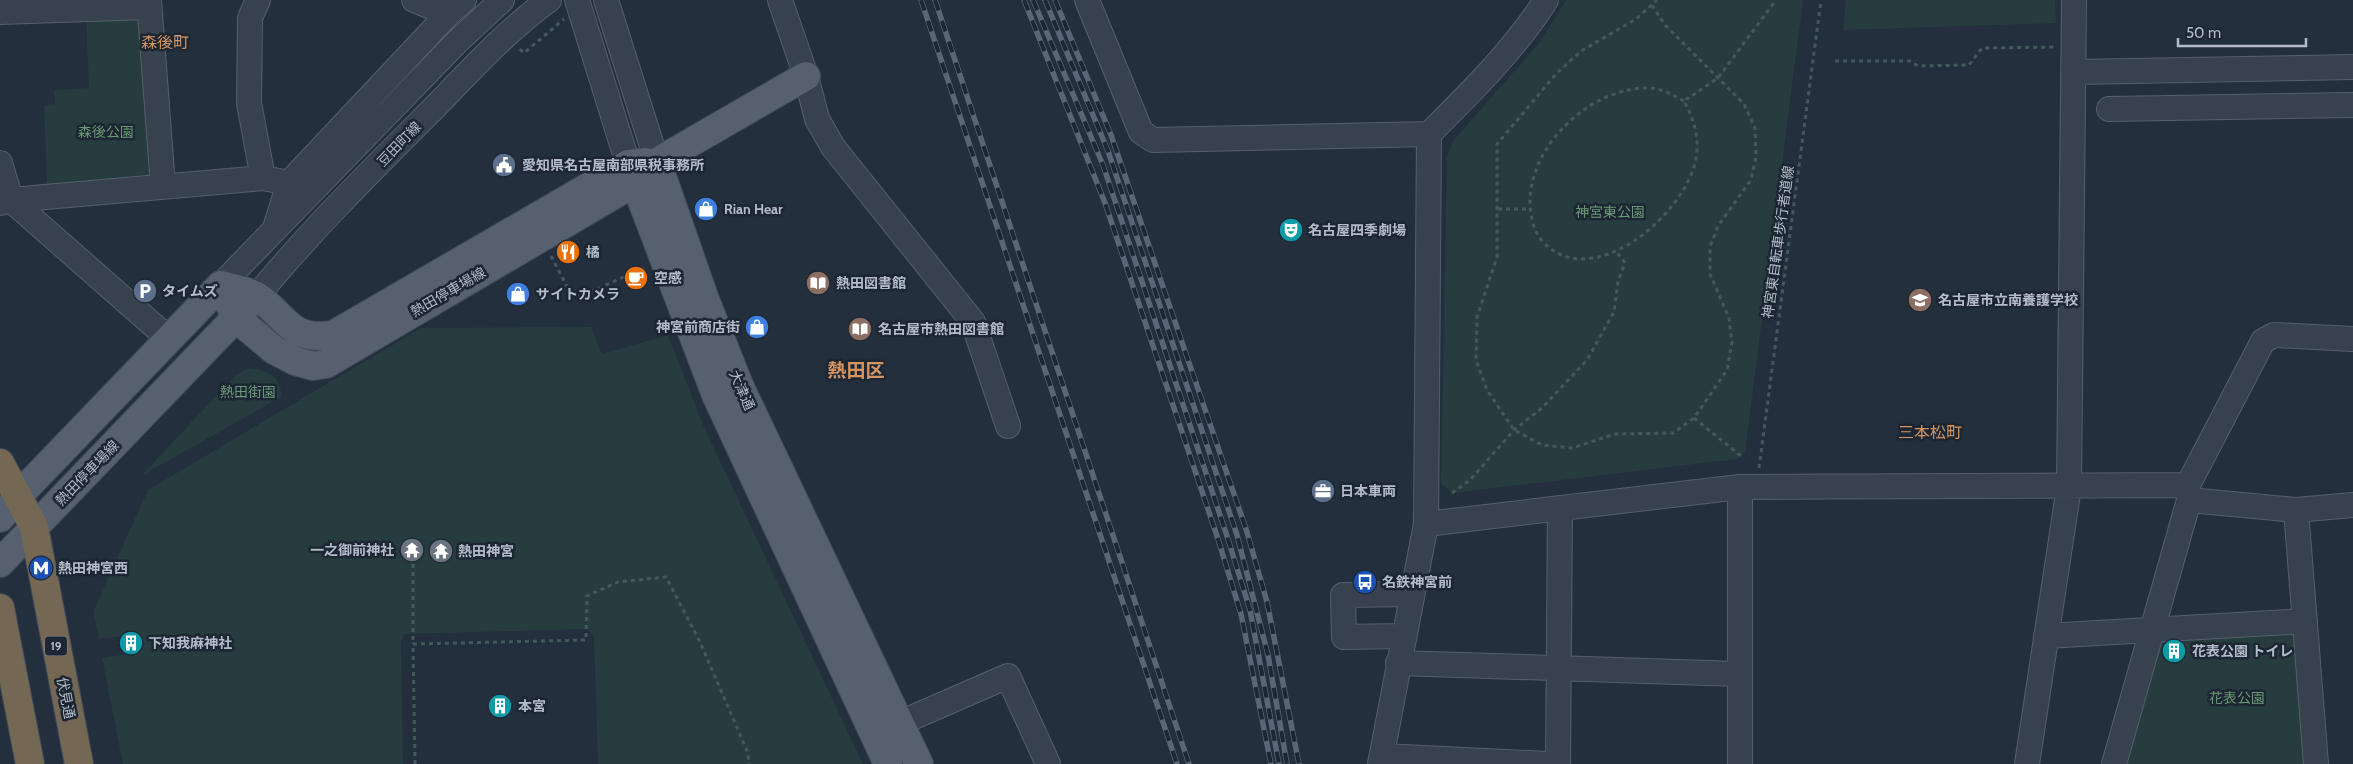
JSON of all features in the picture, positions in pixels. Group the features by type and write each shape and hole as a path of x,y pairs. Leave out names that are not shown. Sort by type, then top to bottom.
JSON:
{"highway":[{"name":"伏見通","path":"0,463 34,527 79,764"},
{"path":"0,608 30,764"}],"main road":[{"name":"熱田停車場線","path":"221,285 257,296 292,328 304,335 318,337 333,334 631,173 657,162 806,76"},
{"name":"大津通","path":"657,162 704,297 739,385 919,764"},
{"name":"熱田停車場線","path":"221,285 236,318 274,350 295,361 313,366 326,364 631,173"},
{"name":"大津通","path":"631,173 716,395 888,764"},
{"path":"0,518 18,496 221,285"},
{"name":"熱田停車場線","path":"0,564 257,296"}],"street":[{"path":"258,0 250,18 249,103 262,178"},
{"path":"414,0 456,7"},
{"path":"221,285 457,42 502,0"},
{"name":"豆田町線","path":"257,296 278,271 394,148 510,31 549,0"},
{"name":"大津通","path":"606,0 657,162"},
{"path":"780,0 806,76 817,118 833,147 973,322 1008,426"},
{"path":"1088,0 1141,132 1154,140 1430,134"},
{"path":"1546,0 1526,28 1430,134 1426,524 1381,760 1549,764"},
{"path":"2027,764 2069,486 2074,0"},
{"path":"0,12 148,3 163,186"},
{"path":"274,230 289,183 456,7"},
{"name":"大津通","path":"571,10 631,173"},
{"path":"2074,72 2353,67"},
{"path":"2286,68 2286,106"},
{"path":"2109,109 2353,105"},
{"path":"0,163 6,201 169,339"},
{"path":"6,201 262,178 289,183"},
{"path":"2114,764 2188,493 2263,341 2274,334 2353,339"},
{"path":"1426,524 1748,487 2069,486 2188,493 2296,510 2353,505"},
{"path":"1740,764 1739,674 1748,487"},
{"path":"1558,764 1560,508"},
{"path":"2296,510 2316,764"},
{"path":"1404,636 1344,636 1343,595 1412,594"},
{"path":"2046,636 2305,621"},
{"path":"1398,663 1739,674"},
{"path":"900,723 1008,676 1048,764"}],"path":[{"path":"1652,5 1665,25 1744,104 1755,128 1756,157 1751,180 1718,226 1710,247 1710,274 1729,318 1732,342 1728,370 1694,418 1673,433 1615,434 1572,448 1542,445 1514,430 1487,390 1476,360 1477,317 1497,257 1497,144 1556,74 1581,51 1636,19 1652,5 1658,0"},
{"path":"1684,101 1718,78 1776,0"},
{"name":"神宮東自転車歩行者道線","path":"1748,487 1821,0"},
{"path":"519,49 524,53 571,10"},
{"path":"1835,61 1910,60 1918,66 1969,65 1982,48 2058,47"},
{"path":"1649,88 1663,90 1684,101 1696,129 1697,152 1684,187 1669,211 1656,223 1616,251 1589,258 1571,258 1558,254 1536,232 1530,209 1530,190 1547,150 1557,135 1591,106 1609,96 1629,90 1649,88"},
{"path":"1498,209 1530,209"},
{"path":"1452,493 1470,480 1514,430 1542,408 1587,360 1614,312 1618,281 1625,263 1616,251"},
{"path":"549,253 571,294 581,296 648,266"},
{"path":"1694,418 1741,456"},
{"path":"413,564 415,764"},
{"path":"413,644 586,640 588,596 618,582 666,577 700,642 748,753 749,764"}],"green space":[{"name":"神宮東公園","path":"1566,0 1803,0 1745,452 1737,459 1452,493 1441,483 1447,156 1453,141 1540,42"},
{"path":"1846,0 2055,0 2056,23 1843,30"},
{"name":"森後公園","path":"86,13 141,17 150,175 47,184 44,105 55,104 54,90 89,88"},
{"name":"熱田神宮","path":"591,327 602,354 668,335 703,425 863,764 598,764 594,636 587,629 405,634 401,641 403,764 123,764 102,658 140,652 140,634 99,639 93,612 148,490 421,328"},
{"name":"熱田街園","path":"249,368 262,370 272,375 279,384 281,397 141,476 235,376"},
{"name":"花表公園","path":"2293,630 2298,634 2308,764 2122,764 2158,641"}],"railway":[{"path":"921,0 1177,764"},
{"path":"935,0 1189,764"},
{"path":"1024,0 1105,203 1218,539 1241,614 1271,764"},
{"path":"1033,0 1103,165 1227,536 1250,610 1279,764"},
{"path":"1045,0 1108,151 1237,535 1268,655 1287,764"},
{"path":"1055,0 1111,135 1247,532 1267,602 1299,764"}],"place":[{"name":"愛知県名古屋南部県税事務所","path":"504,165"},
{"name":"Rian Hear","path":"706,209"},
{"name":"名古屋四季劇場","path":"1291,230"},
{"name":"橘","path":"568,252"},
{"name":"空感","path":"636,278"},
{"name":"熱田図書館","path":"818,283"},
{"name":"タイムズ","path":"145,291"},
{"name":"サイトカメラ","path":"518,294"},
{"name":"名古屋市立南養護学校","path":"1920,300"},
{"name":"神宮前商店街","path":"757,327"},
{"name":"名古屋市熱田図書館","path":"860,329"},
{"name":"日本車両","path":"1323,491"},
{"name":"一之御前神社","path":"412,550"},
{"name":"熱田神宮","path":"441,551"},
{"name":"熱田神宮西","path":"41,568"},
{"name":"名鉄神宮前","path":"1365,582"},
{"name":"下知我麻神社","path":"131,643"},
{"name":"花表公園 トイレ","path":"2174,651"},
{"name":"本宮","path":"500,706"}],"district":[{"name":"森後町","path":"165,42"},
{"name":"熱田区","path":"856,370"},
{"name":"三本松町","path":"1930,432"}]}
